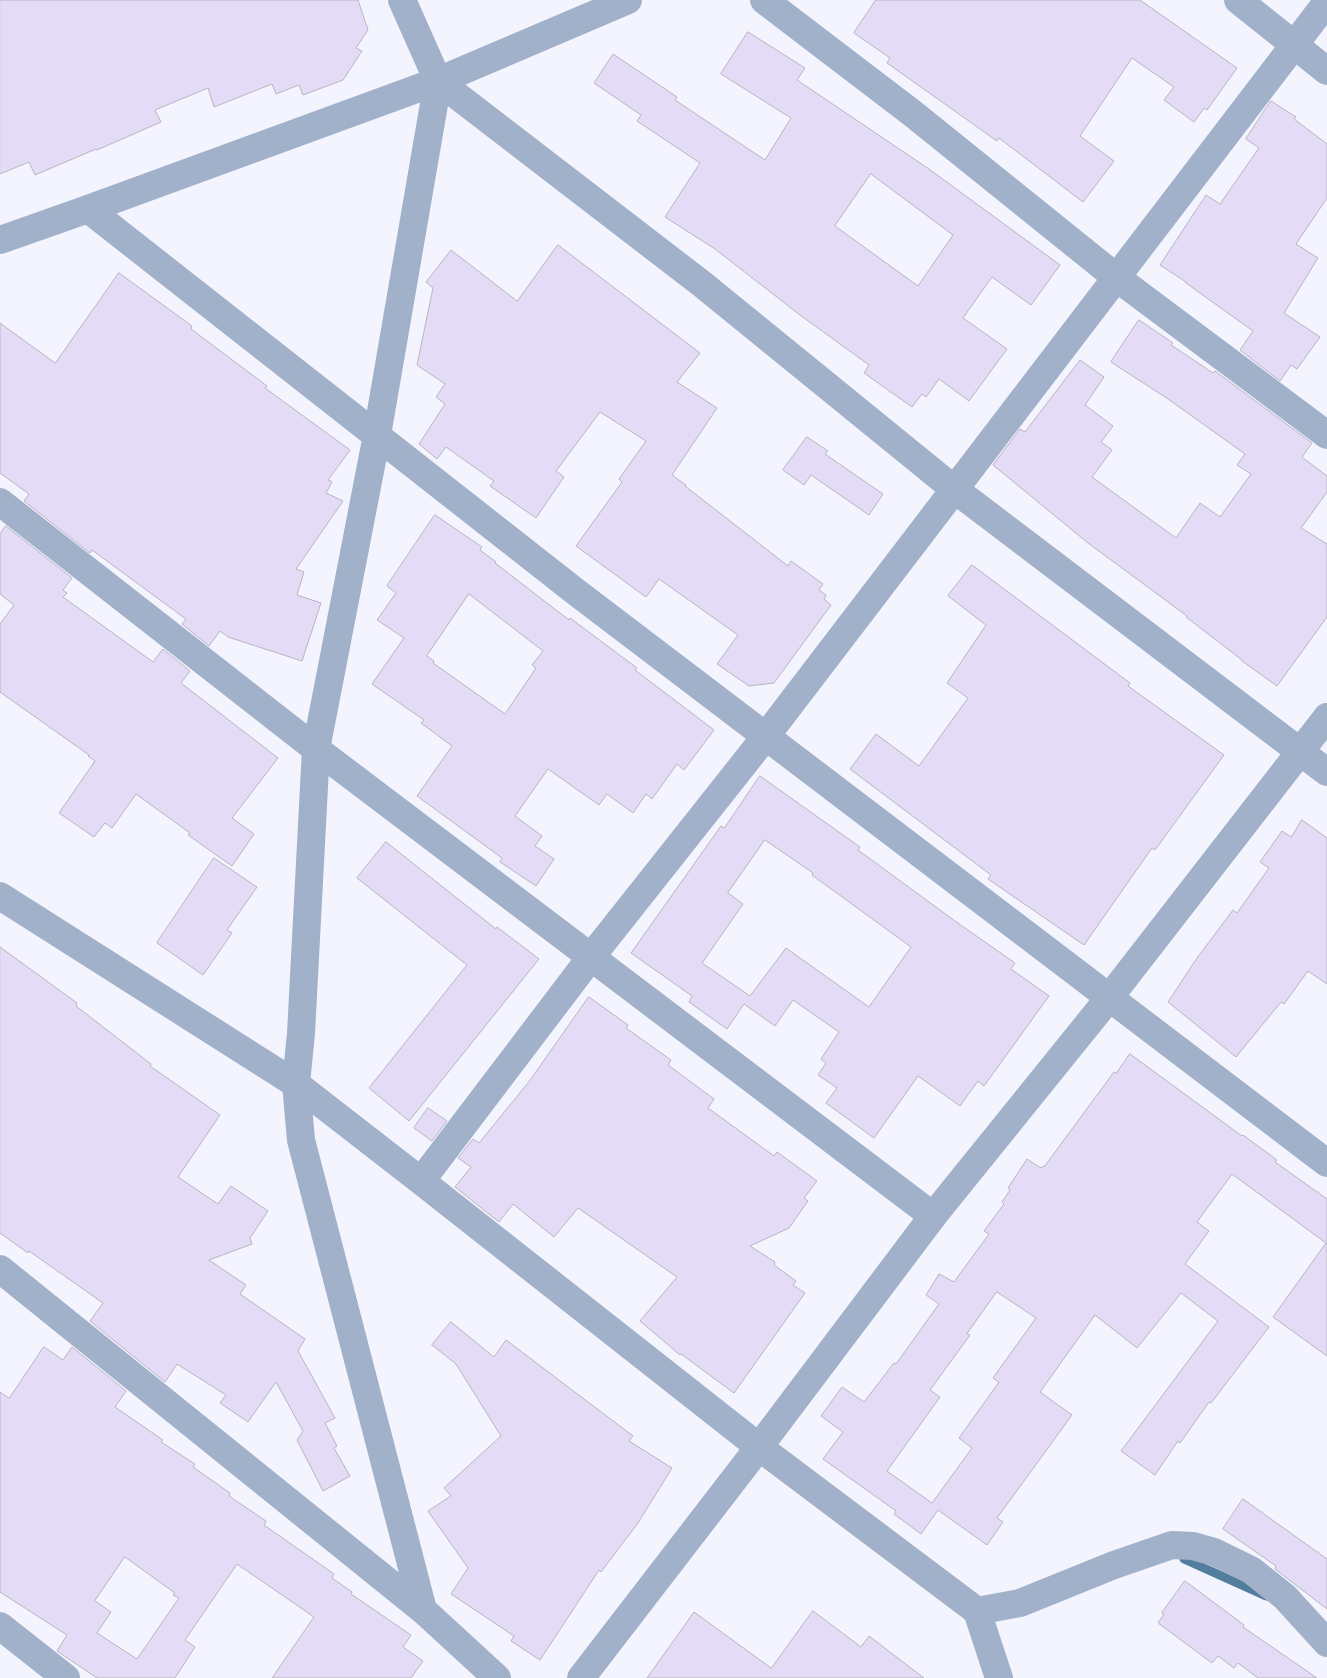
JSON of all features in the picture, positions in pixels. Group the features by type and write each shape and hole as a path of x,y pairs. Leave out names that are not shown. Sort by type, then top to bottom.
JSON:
{"street":[{"path":"402,0 438,81 702,284 954,489 1327,772"},
{"path":"0,240 438,81 628,0"},
{"path":"764,0 912,113 1117,278 1327,435"},
{"path":"1238,0 1327,71"},
{"path":"421,1181 591,957 766,736 1327,2"},
{"path":"423,1610 301,1140 296,1084 301,1033 316,749 377,435 438,81"},
{"path":"88,209 576,592 1327,1163"},
{"path":"0,502 316,749 933,1216"},
{"path":"581,1678 759,1448 933,1216 1109,998 1327,717"},
{"path":"0,896 296,1084 759,1448 977,1611 999,1678"},
{"path":"0,1269 423,1610 497,1678"},
{"path":"977,1611 1020,1603 1114,1565 1172,1545 1193,1546 1214,1552 1251,1570 1285,1597 1327,1643"},
{"path":"0,1626 66,1678"}],"building":[{"path":"0,0 358,0 368,30 356,48 362,51 343,80 303,95 299,85 276,94 272,84 214,107 208,88 155,110 161,122 97,150 35,175 29,162 0,174"},
{"path":"876,0 1140,0 1237,68 1207,110 1204,108 1194,122 1164,100 1174,87 1132,58 1080,136 1114,161 1083,202 999,138 997,141 887,63 890,58 854,33"},
{"path":"748,32 805,68 797,80 929,169 1060,265 1031,305 992,277 963,318 1007,349 969,401 939,379 926,397 922,394 912,407 864,373 869,365 800,315 715,249 665,217 700,163 637,121 641,115 594,83 613,54 677,97 675,100 765,160 791,118 721,74","holes":["871,174 953,235 918,286 835,226"]},
{"path":"1271,101 1296,117 1294,119 1327,144 1327,198 1296,244 1318,258 1284,313 1320,337 1297,369 1291,365 1280,381 1240,350 1253,331 1160,265 1206,195 1220,204 1259,148 1246,139"},
{"path":"558,245 700,353 677,382 717,408 672,475 788,566 791,561 823,584 819,590 826,595 824,599 831,605 774,683 749,686 717,664 738,635 659,579 646,597 576,546 622,482 619,479 646,441 600,412 556,471 564,477 536,518 490,486 494,481 446,447 437,459 419,444 445,404 436,397 445,384 417,365 433,288 426,282 451,250 517,301"},
{"path":"119,273 192,326 191,329 267,386 265,388 350,450 328,480 332,482 326,493 343,501 296,569 304,572 297,595 321,603 302,661 228,637 220,631 209,646 182,624 186,619 92,550 90,553 24,501 29,494 0,473 0,323 55,363"},
{"path":"1139,320 1173,343 1171,345 1213,373 1215,371 1312,443 1302,457 1327,476 1327,492 1301,528 1327,544 1327,617 1277,686 1242,661 1187,616 1088,543 993,465 1020,429 1025,432 1080,360 1104,377 1085,405 1113,426 1101,442 1112,450 1092,477 1176,538 1200,503 1220,517 1251,474 1237,465 1245,454 1168,399 1111,362"},
{"path":"807,437 828,451 825,454 883,494 869,515 811,475 804,485 783,470"},
{"path":"435,515 482,547 480,550 495,563 569,620 570,618 637,668 635,670 714,730 684,770 677,764 652,799 646,794 633,813 607,794 599,805 548,769 515,816 542,836 535,846 554,859 536,886 500,862 502,858 417,796 452,746 421,723 424,720 372,684 404,638 377,620 396,593 387,586","holes":["469,594 543,651 532,665 536,668 505,714 433,663 434,661 427,656"]},
{"path":"6,526 72,578 63,590 67,593 63,597 153,662 163,649 190,671 181,683 278,758 232,818 254,834 232,866 188,835 190,833 136,794 112,828 105,823 94,837 59,813 95,761 0,692 0,624 14,605 0,594 0,534"},
{"path":"972,565 1130,683 1128,686 1224,755 1155,850 1152,848 1084,945 988,879 991,875 850,769 876,734 919,766 968,698 947,683 986,625 948,596"},
{"path":"760,776 860,847 858,850 1015,963 1011,969 1049,996 984,1086 978,1081 960,1106 918,1076 874,1138 826,1103 837,1088 818,1075 826,1063 821,1059 839,1032 793,1000 775,1026 744,1004 727,1029 689,1002 692,996 631,953 721,826 724,828","holes":["765,840 813,873 812,875 911,947 869,1007 786,948 750,996 702,963 743,904 728,893"]},
{"path":"1302,820 1327,838 1327,984 1308,971 1284,1004 1281,1002 1236,1057 1168,1002 1197,958 1233,910 1237,913 1269,868 1260,862 1282,831 1291,837"},
{"path":"386,842 496,929 497,927 539,959 409,1121 369,1088 467,965 357,878"},
{"path":"214,858 257,887 227,930 232,933 203,975 157,943"},
{"path":"0,947 77,1003 76,1006 151,1064 150,1066 220,1115 178,1177 218,1204 231,1186 268,1211 250,1238 252,1244 209,1260 246,1285 240,1294 305,1339 298,1351 335,1418 325,1423 337,1446 334,1448 350,1476 323,1491 297,1440 303,1431 276,1382 248,1422 220,1403 226,1395 177,1364 165,1382 90,1321 103,1303 0,1233"},
{"path":"589,997 628,1025 626,1028 671,1060 668,1065 714,1099 708,1108 774,1156 777,1152 817,1181 804,1198 808,1201 789,1228 750,1246 775,1262 774,1265 796,1281 793,1285 805,1293 734,1393 680,1355 640,1321 677,1277 578,1208 554,1237 513,1204 499,1222 455,1187 471,1167 458,1158 473,1139 479,1143 528,1083"},
{"path":"1130,1054 1277,1160 1275,1162 1327,1199 1327,1356 1273,1317 1326,1243 1232,1174 1197,1222 1209,1231 1185,1264 1269,1327 1211,1403 1209,1402 1180,1443 1178,1441 1155,1475 1121,1451 1218,1321 1181,1293 1137,1348 1095,1315 1040,1392 1072,1415 997,1518 1003,1522 987,1545 938,1510 921,1534 894,1514 896,1511 823,1459 843,1432 821,1416 842,1387 864,1402 894,1363 896,1364 939,1304 926,1295 939,1274 954,1282 989,1234 984,1231 1004,1204 1002,1202 1010,1190 1008,1188 1027,1159 1041,1168 1044,1167 1114,1072 1116,1073","holes":["997,1292 1036,1318 993,1378 999,1382 959,1438 972,1448 932,1503 887,1471 940,1397 930,1390 970,1335 967,1334"]},
{"path":"428,1108 447,1121 432,1141 414,1128"},
{"path":"451,1322 494,1357 506,1340 633,1436 629,1441 672,1468 638,1523 601,1572 599,1570 540,1660 511,1641 514,1636 451,1594 468,1568 428,1511 451,1496 444,1488 501,1436 456,1364 432,1345"},
{"path":"44,1347 63,1360 72,1347 126,1391 115,1407 163,1440 161,1442 195,1464 193,1467 230,1493 229,1496 266,1521 264,1525 334,1574 332,1578 352,1592 351,1594 411,1635 403,1647 423,1661 411,1678 272,1678 314,1617 237,1564 185,1640 195,1647 175,1678 97,1678 57,1651 67,1635 0,1592 0,1392 9,1398","holes":["125,1557 175,1593 173,1595 179,1598 137,1659 97,1633 111,1612 95,1601"]},
{"path":"1243,1499 1327,1559 1327,1609 1275,1569 1276,1566 1223,1529"},
{"path":"1185,1581 1244,1625 1243,1627 1317,1678 1258,1678 1238,1663 1234,1668 1218,1656 1212,1663 1158,1623 1164,1614 1162,1613"},
{"path":"813,1611 861,1647 869,1636 924,1678 647,1678 694,1612 771,1668"}],"waterway":[{"path":"1184,1559 1266,1596"}]}
